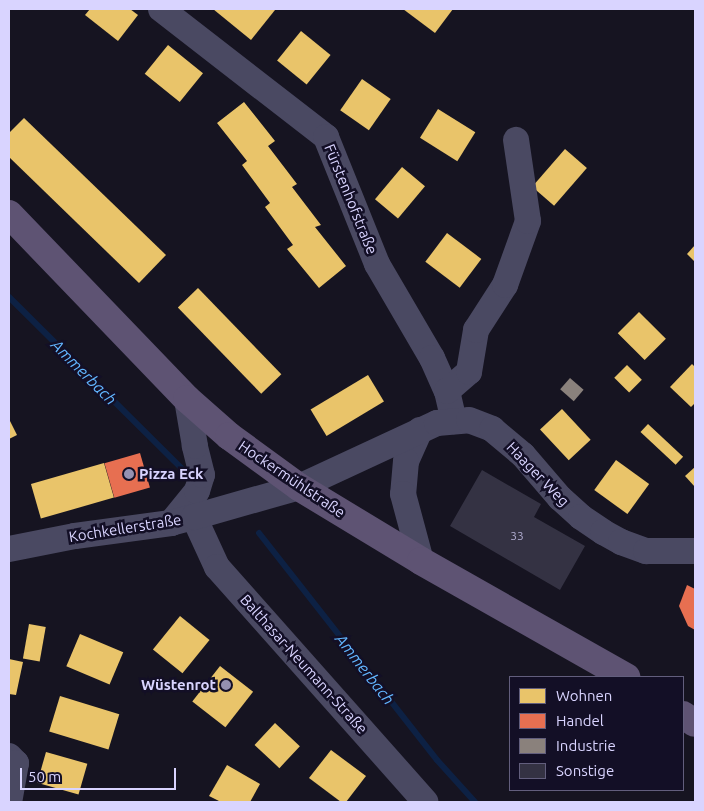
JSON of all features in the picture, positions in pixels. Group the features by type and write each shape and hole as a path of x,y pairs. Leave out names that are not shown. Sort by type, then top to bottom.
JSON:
{"main road":[{"name":"Hockermühlstraße","path":"9,214 187,399 230,436 299,487 421,560 624,676"},
{"path":"684,716 695,723"}],"street":[{"name":"Fürstenhofstraße","path":"161,9 326,137 377,264 432,358 447,391 454,421"},
{"path":"447,391 469,372 476,330 505,285 528,220 516,140"},
{"path":"183,520 197,491 202,475 187,399"},
{"name":"Haager Weg","path":"299,487 437,423 469,420 492,429 523,455 560,498 581,517 621,542 646,551 695,551"},
{"path":"420,430 406,461 402,494 421,560"},
{"name":"Kochkellerstraße","path":"9,549 75,536 183,520 299,487"},
{"name":"Balthasar-Neumann-Straße","path":"183,520 217,566 426,802"},
{"path":"9,802 13,760"}],"building: Wohnen":[{"path":"90,9 130,9 138,15 118,41 85,15"},
{"path":"213,9 273,9 275,10 251,40"},
{"path":"403,9 453,9 435,33"},
{"path":"301,31 331,55 307,84 277,61"},
{"path":"168,45 203,73 180,102 145,74"},
{"path":"362,79 391,99 369,130 340,110"},
{"path":"244,102 275,141 268,146 297,184 292,187 321,225 315,227 346,266 319,288 287,249 293,245 265,207 270,203 242,165 247,161 217,123"},
{"path":"438,109 475,132 457,161 420,138"},
{"path":"24,118 166,255 139,283 9,157 9,133"},
{"path":"565,149 587,168 554,206 532,187"},
{"path":"402,167 425,186 398,218 375,199"},
{"path":"447,233 481,259 460,288 425,262"},
{"path":"695,245 695,262 687,254"},
{"path":"198,288 281,374 261,394 178,307"},
{"path":"639,312 666,339 645,360 618,333"},
{"path":"692,364 695,367 695,403 691,407 670,387"},
{"path":"627,365 642,380 629,393 614,378"},
{"path":"368,375 384,402 327,436 311,410"},
{"path":"562,409 591,440 569,460 540,429"},
{"path":"9,419 17,435 9,439"},
{"path":"648,424 683,457 676,465 640,432"},
{"path":"616,460 649,484 627,514 594,490"},
{"path":"104,463 114,498 41,519 31,484"},
{"path":"695,467 695,487 685,476"},
{"path":"180,616 210,640 182,673 153,649"},
{"path":"29,624 46,627 40,661 23,658"},
{"path":"80,634 123,652 110,685 66,666"},
{"path":"9,659 23,662 16,695 9,694"},
{"path":"220,666 253,692 225,727 192,701"},
{"path":"60,696 119,714 108,750 49,731"},
{"path":"275,723 300,746 279,768 255,745"},
{"path":"331,750 366,776 346,802 341,802 309,778"},
{"path":"46,752 87,764 79,795 37,783"},
{"path":"227,765 260,784 250,802 221,802 209,796"}],"building: Handel":[{"path":"140,453 150,488 114,498 104,463"},
{"path":"687,585 695,589 695,630 688,626 679,606"}],"building: Industrie":[{"path":"570,378 584,390 574,401 560,389"}],"building: Sonstige":[{"path":"482,470 541,504 534,517 585,546 560,590 450,526"}],"waterway":[{"name":"Ammerbach","path":"9,297 181,468"},
{"name":"Ammerbach","path":"259,533 437,760 475,802"}],"place":[{"name":"Pizza Eck","path":"129,474"},
{"name":"Wüstenrot","path":"226,685"}]}
